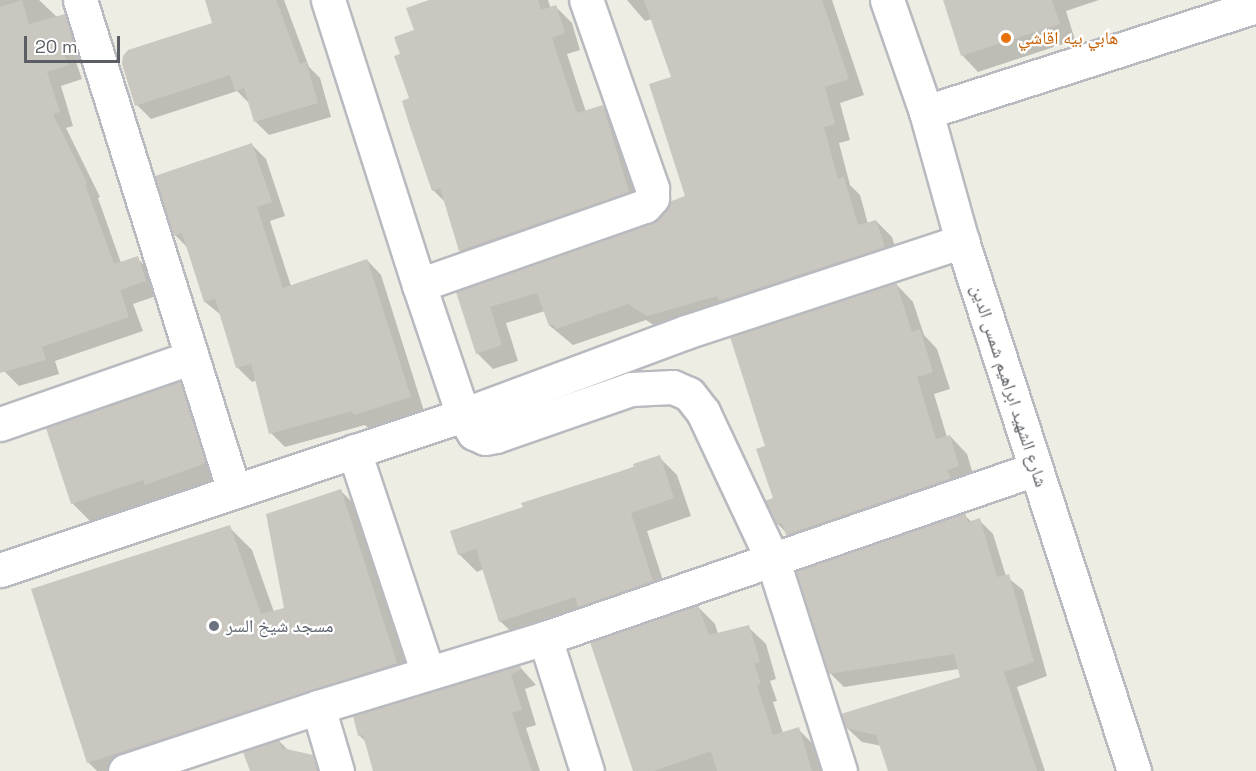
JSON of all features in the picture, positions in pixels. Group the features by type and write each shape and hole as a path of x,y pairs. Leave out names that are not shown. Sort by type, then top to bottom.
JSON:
{"street":[{"path":"80,0 234,491"},
{"path":"328,0 419,285 463,415 474,433 485,438 632,389 673,387 688,394 703,412 773,561 840,771"},
{"path":"419,285 645,206 652,198 652,188 586,0"},
{"name":"شارع الشهيد ابراهيم شمس الدين","path":"887,0 926,112 962,241 1134,771"},
{"path":"926,112 1203,11 1256,6"},
{"path":"0,570 463,415 686,332 962,241"},
{"path":"0,424 192,357"},
{"path":"354,451 429,674"},
{"path":"125,771 318,707 545,638 1035,470"},
{"path":"545,638 587,771"},
{"path":"318,707 337,771"}],"building":[{"path":"22,0 29,24 65,14 74,45 62,48 68,65 47,72 60,112 53,114 87,183 85,184 114,264 138,256 146,281 120,290 129,317 42,347 46,360 0,373 0,7"},
{"path":"205,0 276,0 300,64 306,62 318,103 254,122 244,88 235,91 230,75 135,106 122,64 123,56 128,50 212,23"},
{"path":"429,0 538,0 541,10 556,5 565,33 552,38 577,113 603,105 629,192 459,251 440,188 432,191 411,130 402,101 409,98 394,56 400,54 394,37 414,30 406,8"},
{"path":"644,0 822,0 849,79 825,87 835,124 824,127 838,179 844,177 858,225 876,220 885,247 719,301 717,296 647,316 628,304 556,329 554,325 549,326 537,293 490,307 502,345 476,354 456,292 651,224 666,210 669,202 685,196 649,84 671,77"},
{"path":"943,0 1052,0 1060,24 961,56"},
{"path":"252,143 272,202 257,207 283,288 367,259 411,397 354,415 352,411 269,434 251,364 236,368 215,299 204,302 182,233 174,236 155,176"},
{"path":"896,282 912,332 920,329 933,372 917,377 936,439 950,435 959,466 947,470 951,478 786,535 782,523 777,525 765,501 773,498 756,449 765,446 730,337"},
{"path":"180,381 206,463 145,485 143,480 71,504 46,428"},
{"path":"660,455 674,498 631,513 653,581 578,607 575,597 499,622 476,549 458,555 450,531 523,507 521,503 634,467 633,464"},
{"name":"مسجد شيخ السر","path":"341,489 397,663 87,763 31,589 230,525 261,614 284,608 266,514"},
{"path":"965,513 968,522 980,518 997,577 1009,574 1034,662 1004,672 1037,771 888,771 876,735 846,728 841,714 960,677 954,654 829,674 796,571"},
{"path":"698,605 709,635 749,625 760,662 754,664 761,684 757,685 773,735 799,727 812,771 717,771 711,751 654,771 633,771 590,642"},
{"path":"520,665 521,670 511,674 522,710 512,713 532,771 373,771 363,735 358,736 353,716"},
{"path":"279,740 282,748 313,755 317,771 250,771 243,752"}],"place":[{"name":"هابي بيه اقاشي","path":"1006,38"},
{"name":"مسجد شيخ السر","path":"214,626"}]}
